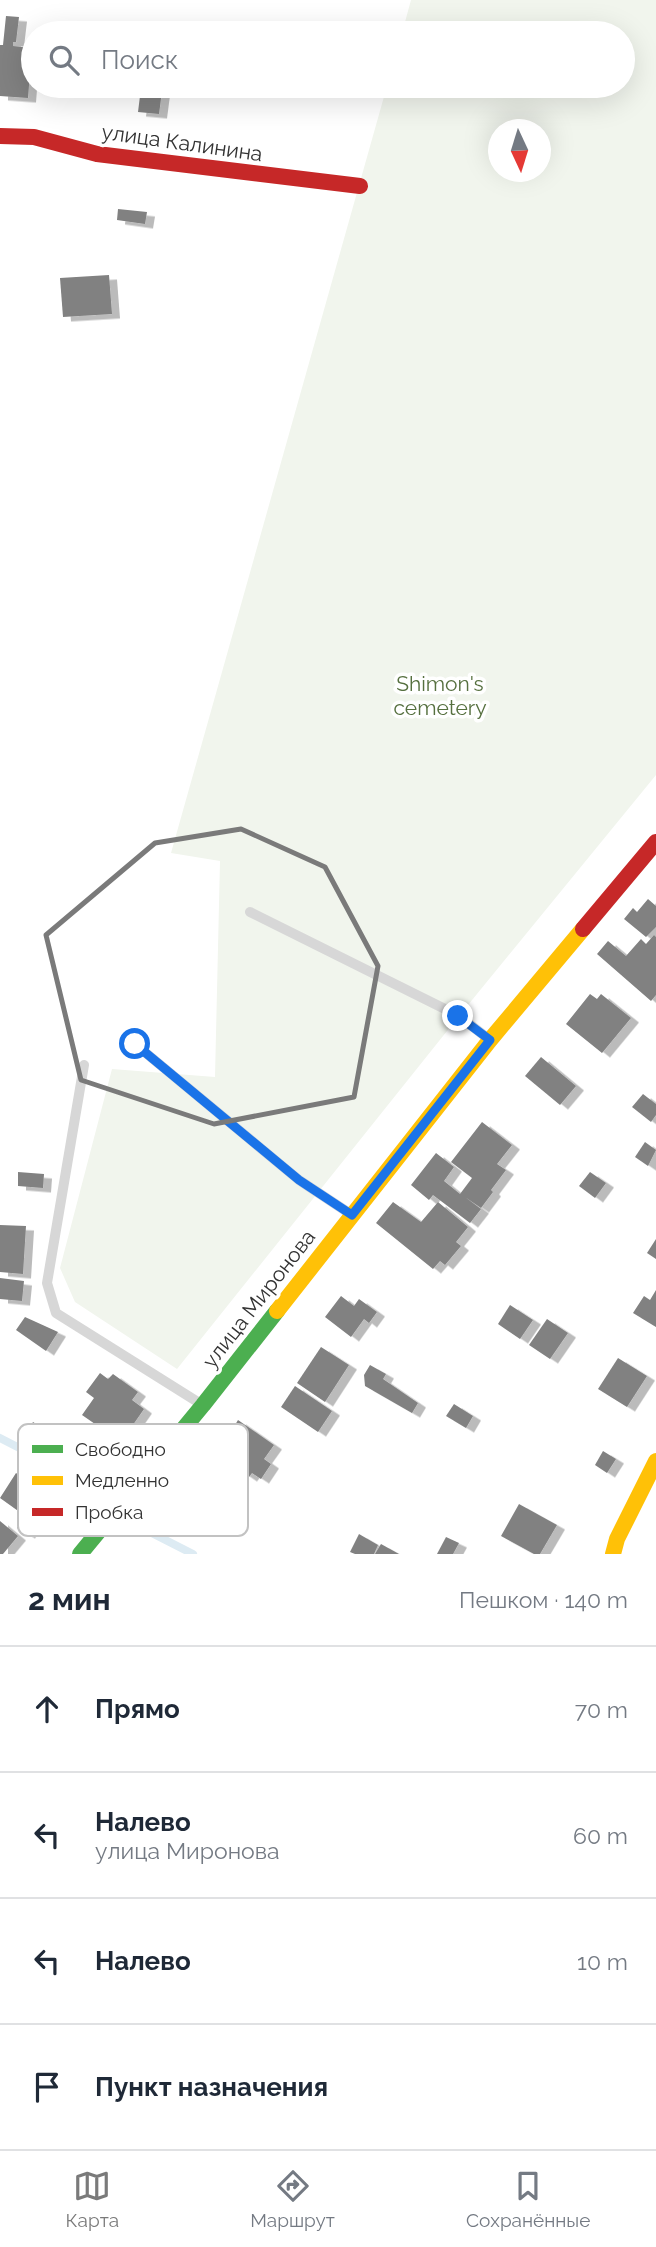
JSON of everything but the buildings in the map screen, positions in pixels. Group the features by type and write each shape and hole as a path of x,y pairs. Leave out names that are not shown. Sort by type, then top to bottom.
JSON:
{"street":[{"name":"улица Калинина","path":"0,136 34,137 97,154 360,186"},
{"name":"улица Миронова","path":"187,1424 490,1040 656,842"},
{"path":"612,1554 656,1461"},
{"name":"улица Миронова","path":"80,1554 95,1536"}],"lane":[{"path":"250,912 458,1016 490,1040"},
{"path":"135,1044 299,1180 352,1215"},
{"path":"84,1065 47,1283 56,1313 203,1405"}],"highlighted area":[{"path":"241,829 325,867 378,966 354,1097 214,1124 81,1080 46,935 155,843"}],"green space":[{"name":"Shimon's cemetery","path":"411,0 656,0 656,775 177,1369 75,1302 60,1268 112,1069 215,1077 220,861 171,853 384,98 635,98 635,21 405,21"}],"waterway":[{"path":"0,1438 18,1447"},
{"path":"158,1536 193,1554"}],"traffic: fast":[{"path":"187,1424 277,1311"},
{"path":"80,1554 95,1536"}],"traffic: slow":[{"path":"277,1311 490,1040 583,929"},
{"path":"613,1554 617,1539 656,1461"}],"traffic: jam":[{"path":"0,136 34,137 97,154 360,186"},
{"path":"583,929 656,842"}],"route":[{"path":"135,1044 299,1180 352,1215 490,1040 458,1016"}]}
